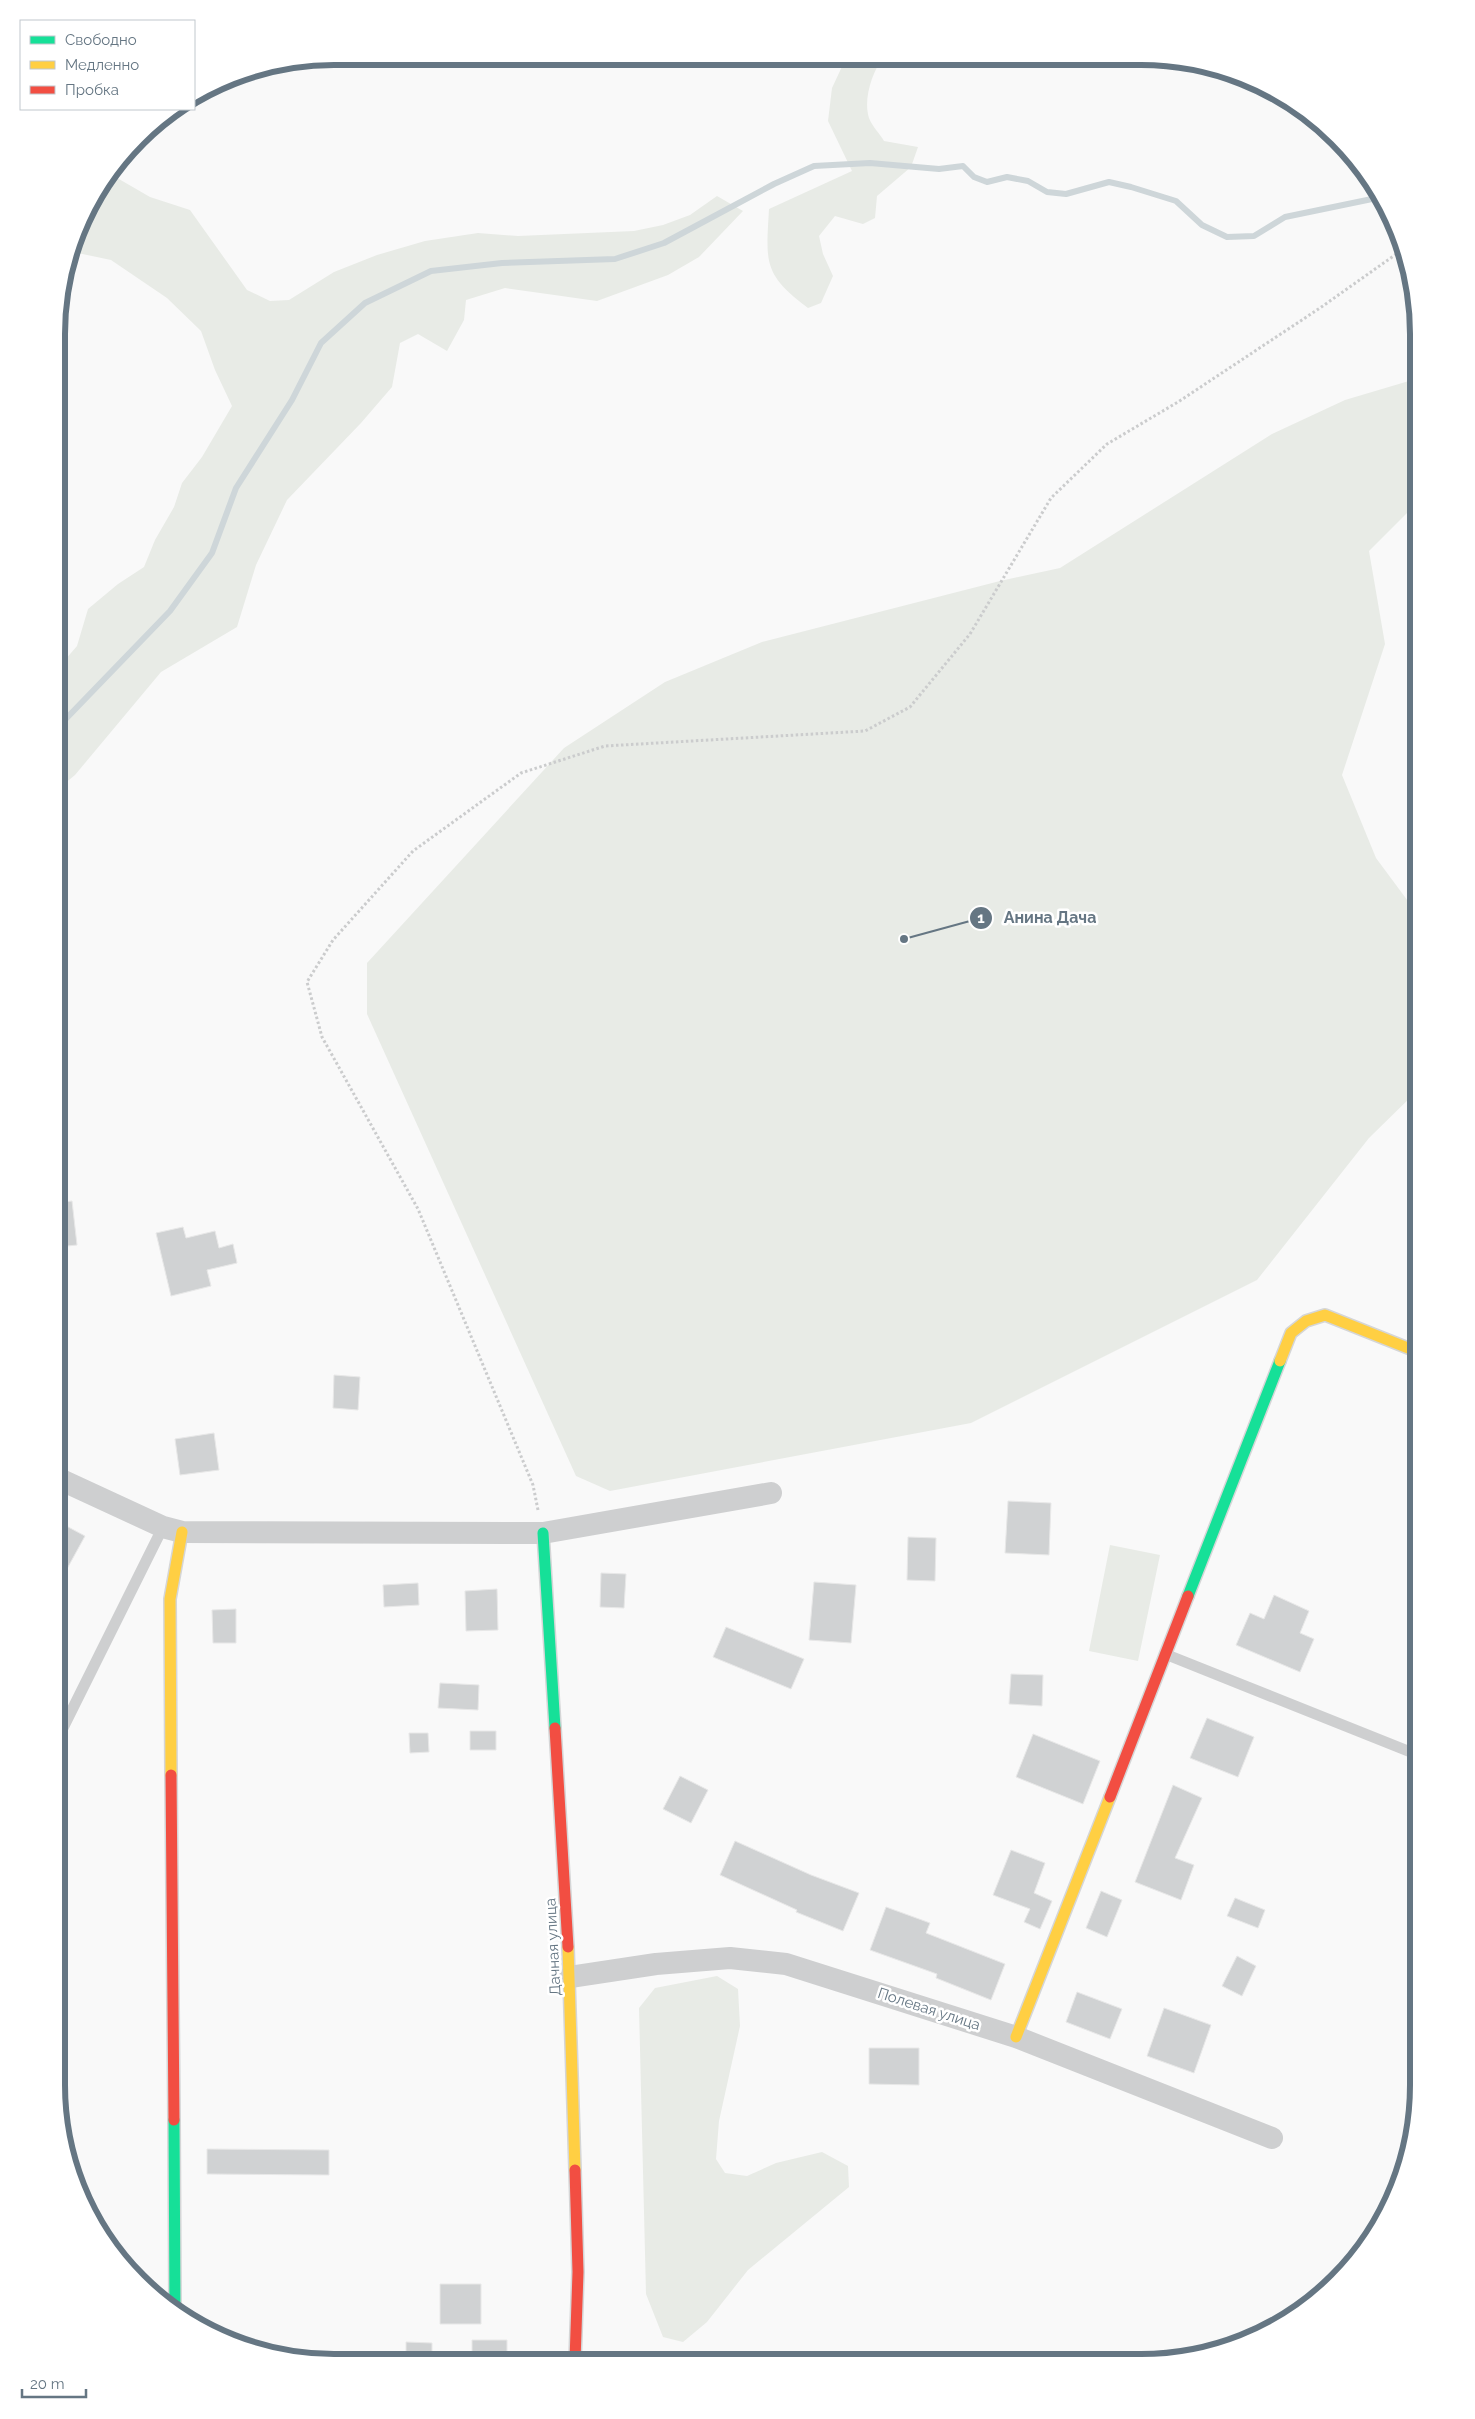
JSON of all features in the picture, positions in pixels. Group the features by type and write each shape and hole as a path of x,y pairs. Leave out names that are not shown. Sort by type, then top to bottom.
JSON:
{"street":[{"path":"1016,2037 1291,1333 1306,1321 1325,1315 1410,1349"},
{"path":"65,1482 173,1529 543,1533 771,1493"},
{"path":"173,1529 170,1599 175,2302"},
{"name":"Дачная улица","path":"543,1533 570,1977 578,2272 575,2354"},
{"name":"Полевая улица","path":"570,1977 656,1964 730,1958 786,1964 1016,2037 1272,2138"}],"lane":[{"path":"65,1725 173,1529"},
{"path":"1165,1654 1410,1752"}],"path":[{"path":"543,1533 533,1485 418,1209 322,1037 307,982 333,940 413,851 521,773 604,746 865,731 910,707 970,634 1051,498 1107,444 1178,402 1398,253"}],"shaded area":[{"path":"843,65 878,65 872,78 868,95 867,111 869,118 884,141 918,147 911,167 877,196 875,218 863,224 835,216 819,236 823,254 833,276 821,303 808,308 782,286 770,266 768,255 769,209 852,171 828,121 832,88"},
{"path":"116,177 150,197 190,210 247,290 270,301 289,300 334,272 377,255 425,241 478,233 518,236 634,231 663,225 690,215 717,196 743,211 699,257 668,275 597,301 505,288 466,300 464,320 447,351 418,334 400,343 392,387 361,423 287,500 256,565 237,627 161,672 75,775 65,783 65,660 77,646 88,609 118,584 144,567 155,540 174,507 182,483 202,457 232,406 215,370 201,331 167,298 111,260 77,253 93,215"},
{"path":"1410,381 1410,510 1369,551 1385,644 1342,775 1376,858 1410,904 1410,1098 1369,1138 1257,1280 971,1423 610,1491 576,1476 367,1014 367,963 564,748 665,682 762,642 1000,581 1060,568 1272,434 1345,400"},
{"path":"1110,1545 1160,1555 1138,1661 1089,1651"},
{"path":"717,1976 738,1989 740,2026 719,2121 716,2159 725,2173 747,2176 776,2163 822,2152 848,2166 849,2187 748,2270 707,2322 683,2342 663,2337 646,2294 639,2008 655,1988"}],"building":[{"path":"72,1201 77,1245 65,1246 65,1202"},
{"path":"183,1227 186,1238 215,1231 219,1248 233,1244 237,1263 207,1270 211,1286 171,1296 156,1233"},
{"path":"334,1375 360,1377 358,1410 333,1408"},
{"path":"214,1433 219,1470 180,1475 175,1439"},
{"path":"1008,1501 1051,1503 1049,1555 1005,1553"},
{"path":"65,1525 85,1536 65,1572"},
{"path":"908,1537 936,1538 935,1581 907,1580"},
{"path":"601,1573 626,1574 624,1608 600,1607"},
{"path":"814,1582 856,1585 851,1643 809,1640"},
{"path":"418,1583 419,1605 384,1607 383,1585"},
{"path":"497,1589 498,1630 466,1631 465,1591"},
{"path":"1274,1595 1309,1611 1300,1633 1314,1639 1300,1672 1236,1645 1250,1613 1264,1619"},
{"path":"236,1609 236,1643 213,1643 212,1610"},
{"path":"726,1627 804,1659 791,1689 713,1657"},
{"path":"1011,1674 1043,1675 1042,1706 1009,1704"},
{"path":"440,1683 479,1685 478,1710 438,1708"},
{"path":"1207,1718 1254,1737 1238,1777 1190,1758"},
{"path":"470,1731 496,1731 496,1750 470,1750"},
{"path":"409,1733 428,1733 429,1752 410,1753"},
{"path":"1033,1734 1100,1761 1083,1804 1016,1777"},
{"path":"680,1776 708,1790 691,1823 663,1809"},
{"path":"1173,1785 1202,1798 1175,1858 1194,1865 1181,1900 1135,1882"},
{"path":"735,1841 811,1875 859,1893 843,1931 796,1912 797,1910 720,1875"},
{"path":"1011,1850 1045,1863 1034,1893 1052,1901 1040,1929 1024,1922 1030,1909 993,1895"},
{"path":"1101,1891 1122,1900 1107,1937 1086,1928"},
{"path":"1235,1898 1265,1910 1258,1928 1227,1916"},
{"path":"886,1907 930,1923 926,1933 1005,1964 991,2000 936,1978 937,1974 870,1950"},
{"path":"1237,1956 1256,1966 1242,1996 1222,1986"},
{"path":"1077,1992 1122,2009 1110,2039 1066,2022"},
{"path":"1164,2008 1211,2025 1194,2073 1147,2056"},
{"path":"869,2048 919,2048 919,2085 869,2084"},
{"path":"207,2149 329,2150 329,2175 207,2174"},
{"path":"440,2284 481,2284 481,2324 440,2324"},
{"path":"472,2340 507,2340 507,2354 472,2354"},
{"path":"406,2342 432,2343 432,2354 406,2354"}],"waterway":[{"path":"65,720 170,611 212,553 236,488 292,400 321,343 365,303 431,271 502,263 615,259 664,243 774,184 814,166 870,163 939,169 963,166 974,177 987,182 1007,177 1028,181 1047,192 1066,194 1109,182 1176,201 1202,225 1227,237 1254,236 1285,217 1373,198"}],"traffic: fast":[{"path":"1188,1596 1280,1361"},
{"path":"543,1533 555,1728"},
{"path":"174,2120 175,2302"}],"traffic: slow":[{"path":"1280,1361 1291,1333 1306,1321 1325,1315 1410,1349"},
{"path":"171,1775 170,1599 182,1532"},
{"path":"1016,2037 1110,1797"},
{"path":"568,1947 575,2170"}],"traffic: jam":[{"path":"1110,1797 1188,1596"},
{"path":"555,1728 568,1947"},
{"path":"171,1775 174,2120"},
{"path":"575,2170 578,2272 575,2354"}],"place":[{"name":"Анина Дача","path":"904,939"}]}
